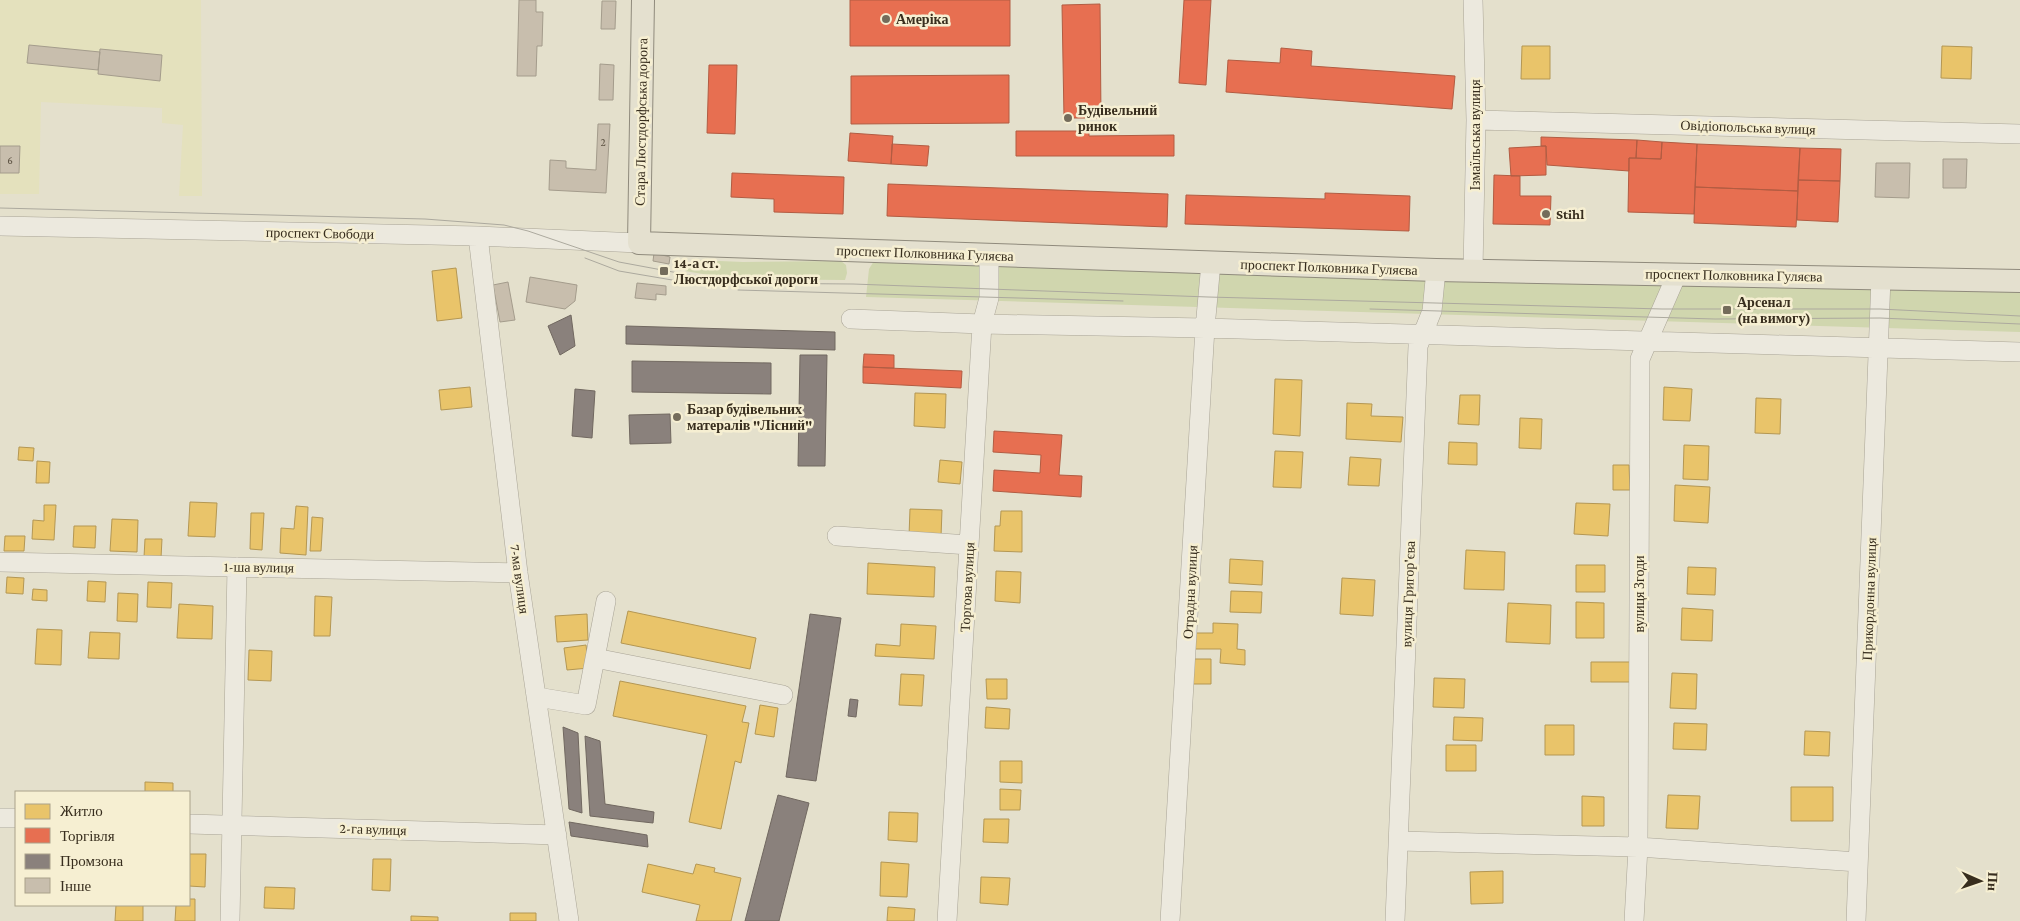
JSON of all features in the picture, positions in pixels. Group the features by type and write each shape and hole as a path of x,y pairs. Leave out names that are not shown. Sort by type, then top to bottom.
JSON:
{"main road":[{"name":"Стара Люстдорфська дорога","path":"639,243 644,0"},
{"name":"проспект Полковника Гуляєва","path":"639,243 1436,270 2020,281"}],"street":[{"name":"Ізмаїльська вулиця","path":"1473,270 1476,120 1474,0"},
{"name":"Овідіопольська вулиця","path":"1476,120 2020,134"},
{"name":"проспект Свободи","path":"0,226 478,236 639,243"},
{"name":"7-ма вулиця","path":"478,236 518,573 569,921"},
{"name":"Торгова вулиця","path":"947,921 982,324 988,298 989,254"},
{"name":"Отрадна вулиця","path":"1170,921 1205,328 1211,263"},
{"name":"вулиця Григор'єва","path":"1395,921 1418,346 1432,311 1436,270"},
{"name":"вулиця Згоди","path":"1634,921 1638,847 1640,359 1677,274"},
{"name":"Прикордонна вулиця","path":"1856,921 1881,278"},
{"path":"851,319 2020,352"},
{"path":"837,536 969,545"},
{"name":"1-ша вулиця","path":"0,562 518,573"},
{"path":"230,921 237,567"},
{"path":"537,697 586,705 606,601"},
{"path":"596,658 783,695"},
{"path":"0,818 15,818"},
{"name":"2-га вулиця","path":"190,824 557,835"},
{"path":"1399,841 1638,847 1858,862"}],"shaded area":[{"path":"0,0 201,0 202,196 179,196 183,125 162,123 162,108 41,102 39,194 0,194"}],"green space":[{"path":"695,260 743,262 841,261 846,265 847,273 845,280 732,279 685,271 689,263"},
{"path":"874,261 2020,290 2020,332 866,297 869,269"}],"building: Житло":[{"path":"1522,46 1550,46 1550,79 1521,79"},
{"path":"1942,46 1972,47 1971,79 1941,78"},
{"path":"456,268 462,318 437,321 432,271"},
{"path":"1275,379 1302,380 1300,436 1273,434"},
{"path":"470,387 472,407 441,410 439,390"},
{"path":"1664,387 1692,389 1690,421 1663,420"},
{"path":"915,393 946,394 945,428 914,426"},
{"path":"1460,395 1480,395 1479,425 1458,424"},
{"path":"1756,398 1781,399 1780,434 1755,433"},
{"path":"1347,403 1372,404 1371,416 1403,417 1401,442 1346,439"},
{"path":"1520,418 1542,419 1541,449 1519,448"},
{"path":"1449,442 1477,443 1477,465 1448,464"},
{"path":"1684,445 1709,446 1708,480 1683,479"},
{"path":"19,447 34,448 33,461 18,460"},
{"path":"1275,451 1303,452 1301,488 1273,487"},
{"path":"1350,457 1381,459 1379,486 1348,485"},
{"path":"940,460 962,462 960,484 938,482"},
{"path":"37,461 50,462 49,483 36,483"},
{"path":"1613,465 1629,465 1630,490 1613,490"},
{"path":"1675,485 1710,487 1708,523 1674,521"},
{"path":"190,502 217,503 215,537 188,536"},
{"path":"1576,503 1610,504 1608,536 1574,534"},
{"path":"44,505 56,505 54,540 32,539 33,520 44,521"},
{"path":"296,506 308,507 306,555 280,553 281,528 294,529"},
{"path":"910,509 942,510 941,537 909,536"},
{"path":"1001,511 1022,511 1022,552 994,551 995,526 1000,526"},
{"path":"251,513 264,513 262,550 250,549"},
{"path":"312,517 323,518 321,551 310,551"},
{"path":"112,519 138,520 137,552 110,551"},
{"path":"74,526 96,526 95,548 73,547"},
{"path":"5,536 25,536 24,551 4,551"},
{"path":"145,539 162,539 161,558 144,557"},
{"path":"1466,550 1505,552 1504,590 1464,589"},
{"path":"1230,559 1263,561 1262,585 1229,583"},
{"path":"868,563 935,567 934,597 867,594"},
{"path":"1576,565 1605,565 1605,592 1576,592"},
{"path":"1688,567 1716,568 1715,595 1687,594"},
{"path":"996,571 1021,572 1020,603 995,601"},
{"path":"7,577 24,578 23,594 6,593"},
{"path":"1342,578 1375,580 1373,616 1340,614"},
{"path":"88,581 106,582 105,602 87,601"},
{"path":"148,582 172,583 171,608 147,607"},
{"path":"33,589 47,590 47,601 32,600"},
{"path":"1231,591 1262,592 1261,613 1230,612"},
{"path":"118,593 138,594 137,622 117,621"},
{"path":"315,596 332,597 330,636 314,636"},
{"path":"1576,602 1604,603 1604,638 1576,638"},
{"path":"1508,603 1551,605 1550,644 1506,642"},
{"path":"179,604 213,606 212,639 177,638"},
{"path":"1682,608 1713,610 1712,641 1681,640"},
{"path":"628,611 756,638 750,669 621,643"},
{"path":"587,614 588,640 557,642 555,616"},
{"path":"1213,623 1238,624 1237,649 1245,650 1245,665 1220,663 1221,649 1193,649 1194,633 1213,633"},
{"path":"901,624 936,626 934,659 875,656 876,644 900,646"},
{"path":"37,629 62,630 61,665 35,664"},
{"path":"90,632 120,633 119,659 88,658"},
{"path":"586,645 589,668 567,670 564,648"},
{"path":"249,650 272,651 271,681 248,680"},
{"path":"1190,659 1211,659 1211,684 1190,684"},
{"path":"1591,662 1631,662 1631,682 1591,682"},
{"path":"1672,673 1697,674 1696,709 1670,708"},
{"path":"901,674 924,675 922,706 899,705"},
{"path":"1434,678 1465,679 1464,708 1433,707"},
{"path":"986,679 1007,679 1007,699 987,699"},
{"path":"620,681 746,706 742,722 749,723 741,763 735,761 721,829 689,822 707,735 613,716"},
{"path":"760,705 778,708 774,737 755,734"},
{"path":"986,707 1010,709 1009,729 985,728"},
{"path":"1454,717 1483,718 1482,741 1453,740"},
{"path":"1674,723 1707,724 1706,750 1673,749"},
{"path":"1545,725 1574,725 1574,755 1545,755"},
{"path":"1805,731 1830,732 1829,756 1804,755"},
{"path":"1446,745 1476,745 1476,771 1446,771"},
{"path":"1000,761 1022,761 1022,783 1000,782"},
{"path":"145,782 173,783 173,791 145,791"},
{"path":"1791,787 1833,787 1833,821 1791,821"},
{"path":"1000,789 1021,790 1020,810 1000,810"},
{"path":"1668,795 1700,796 1698,829 1666,828"},
{"path":"1582,796 1604,797 1604,826 1582,826"},
{"path":"889,812 918,813 917,842 888,840"},
{"path":"984,819 1009,819 1008,843 983,842"},
{"path":"190,854 206,854 205,887 190,886"},
{"path":"373,859 391,859 390,891 372,890"},
{"path":"881,862 909,864 907,897 880,896"},
{"path":"648,864 693,874 696,864 715,868 714,872 741,878 731,921 696,921 700,905 642,892"},
{"path":"1503,871 1503,903 1471,904 1470,872"},
{"path":"981,877 1010,878 1008,905 980,903"},
{"path":"265,887 295,888 294,909 264,908"},
{"path":"190,899 195,899 195,921 175,921 176,906 190,906"},
{"path":"116,906 143,906 143,921 115,921"},
{"path":"888,907 915,909 914,921 887,921"},
{"path":"510,913 536,913 536,921 510,921"},
{"path":"411,916 438,917 438,921 411,921"}],"building: Торгівля":[{"path":"850,0 1010,0 1010,46 850,46"},
{"path":"1184,0 1211,0 1206,85 1179,83"},
{"path":"1100,4 1101,118 1064,118 1062,5"},
{"path":"1281,48 1312,51 1311,66 1455,76 1452,109 1226,92 1228,60 1280,63"},
{"path":"709,65 737,65 735,134 707,133"},
{"path":"1009,75 1009,123 851,124 851,76"},
{"path":"1016,131 1089,131 1089,136 1174,135 1174,156 1016,156"},
{"path":"850,133 893,136 891,164 848,161"},
{"path":"1541,137 1637,140 1636,158 1629,158 1629,171 1547,165 1546,146 1541,146"},
{"path":"1637,140 1662,142 1661,159 1636,158"},
{"path":"1662,142 1697,144 1694,214 1628,212 1629,158 1661,159"},
{"path":"892,144 929,146 927,166 891,164"},
{"path":"1697,144 1800,148 1798,191 1695,187"},
{"path":"1546,146 1546,175 1511,176 1509,148"},
{"path":"1800,148 1841,149 1840,181 1798,180"},
{"path":"732,173 844,177 843,214 774,212 774,199 731,197"},
{"path":"1494,175 1520,176 1520,196 1551,196 1550,225 1493,224"},
{"path":"1798,180 1840,181 1838,222 1797,220"},
{"path":"888,184 1168,194 1167,227 887,216"},
{"path":"1695,187 1798,191 1796,227 1694,223"},
{"path":"1325,193 1410,196 1409,231 1185,224 1186,195 1325,199"},
{"path":"864,354 894,355 894,368 863,367"},
{"path":"863,367 962,371 961,388 863,383"},
{"path":"994,431 1062,435 1059,475 1082,476 1081,497 993,491 994,470 1040,473 1041,455 993,452"}],"building: Промзона":[{"path":"571,315 575,346 560,355 548,326"},
{"path":"626,326 835,332 835,350 626,344"},
{"path":"800,355 827,355 825,466 798,466"},
{"path":"632,361 771,363 771,394 632,392"},
{"path":"575,389 595,391 592,438 572,436"},
{"path":"670,414 671,443 630,444 629,415"},
{"path":"810,614 841,618 816,781 786,777"},
{"path":"850,699 858,700 856,717 848,716"},
{"path":"563,727 578,733 582,813 569,809"},
{"path":"585,736 600,741 605,804 654,812 653,823 590,816"},
{"path":"778,795 809,803 779,921 745,921"},
{"path":"569,822 647,835 648,847 571,836"}],"building: Інше":[{"path":"519,0 536,0 536,12 543,12 542,46 537,46 536,76 517,76"},
{"path":"602,1 616,1 615,29 601,29"},
{"path":"29,45 100,52 98,70 27,63"},
{"path":"100,49 162,55 160,81 98,74"},
{"path":"600,64 614,65 613,100 599,100"},
{"path":"598,124 610,124 606,193 549,190 550,160 566,161 566,168 596,170"},
{"path":"0,146 20,146 19,173 0,173"},
{"path":"1943,159 1967,159 1966,188 1943,188"},
{"path":"1876,163 1910,163 1909,198 1875,197"},
{"path":"654,253 670,257 669,264 653,261"},
{"path":"530,277 577,285 575,301 565,309 526,302"},
{"path":"508,282 515,320 500,322 493,285"},
{"path":"637,283 666,286 666,295 656,294 656,300 635,298"}],"tram line":[{"path":"0,208 425,219 504,225 528,231 619,262 732,283 853,284 1208,297 1662,309 1880,309 2020,316"},
{"path":"585,258 619,271 684,282"},
{"path":"738,290 1123,301"},
{"path":"1370,309 1715,319 1880,318 2020,324"}],"place":[{"name":"Амеріка","path":"886,19"},
{"name":"Будівельний ринок","path":"1068,118"},
{"name":"Stihl","path":"1546,214"},
{"name":"14-а ст. Люстдорфської дороги","path":"664,271"},
{"name":"Арсенал (на вимогу)","path":"1727,310"},
{"name":"Базар будівельних матералів \"Лісний\"","path":"677,417"}]}
